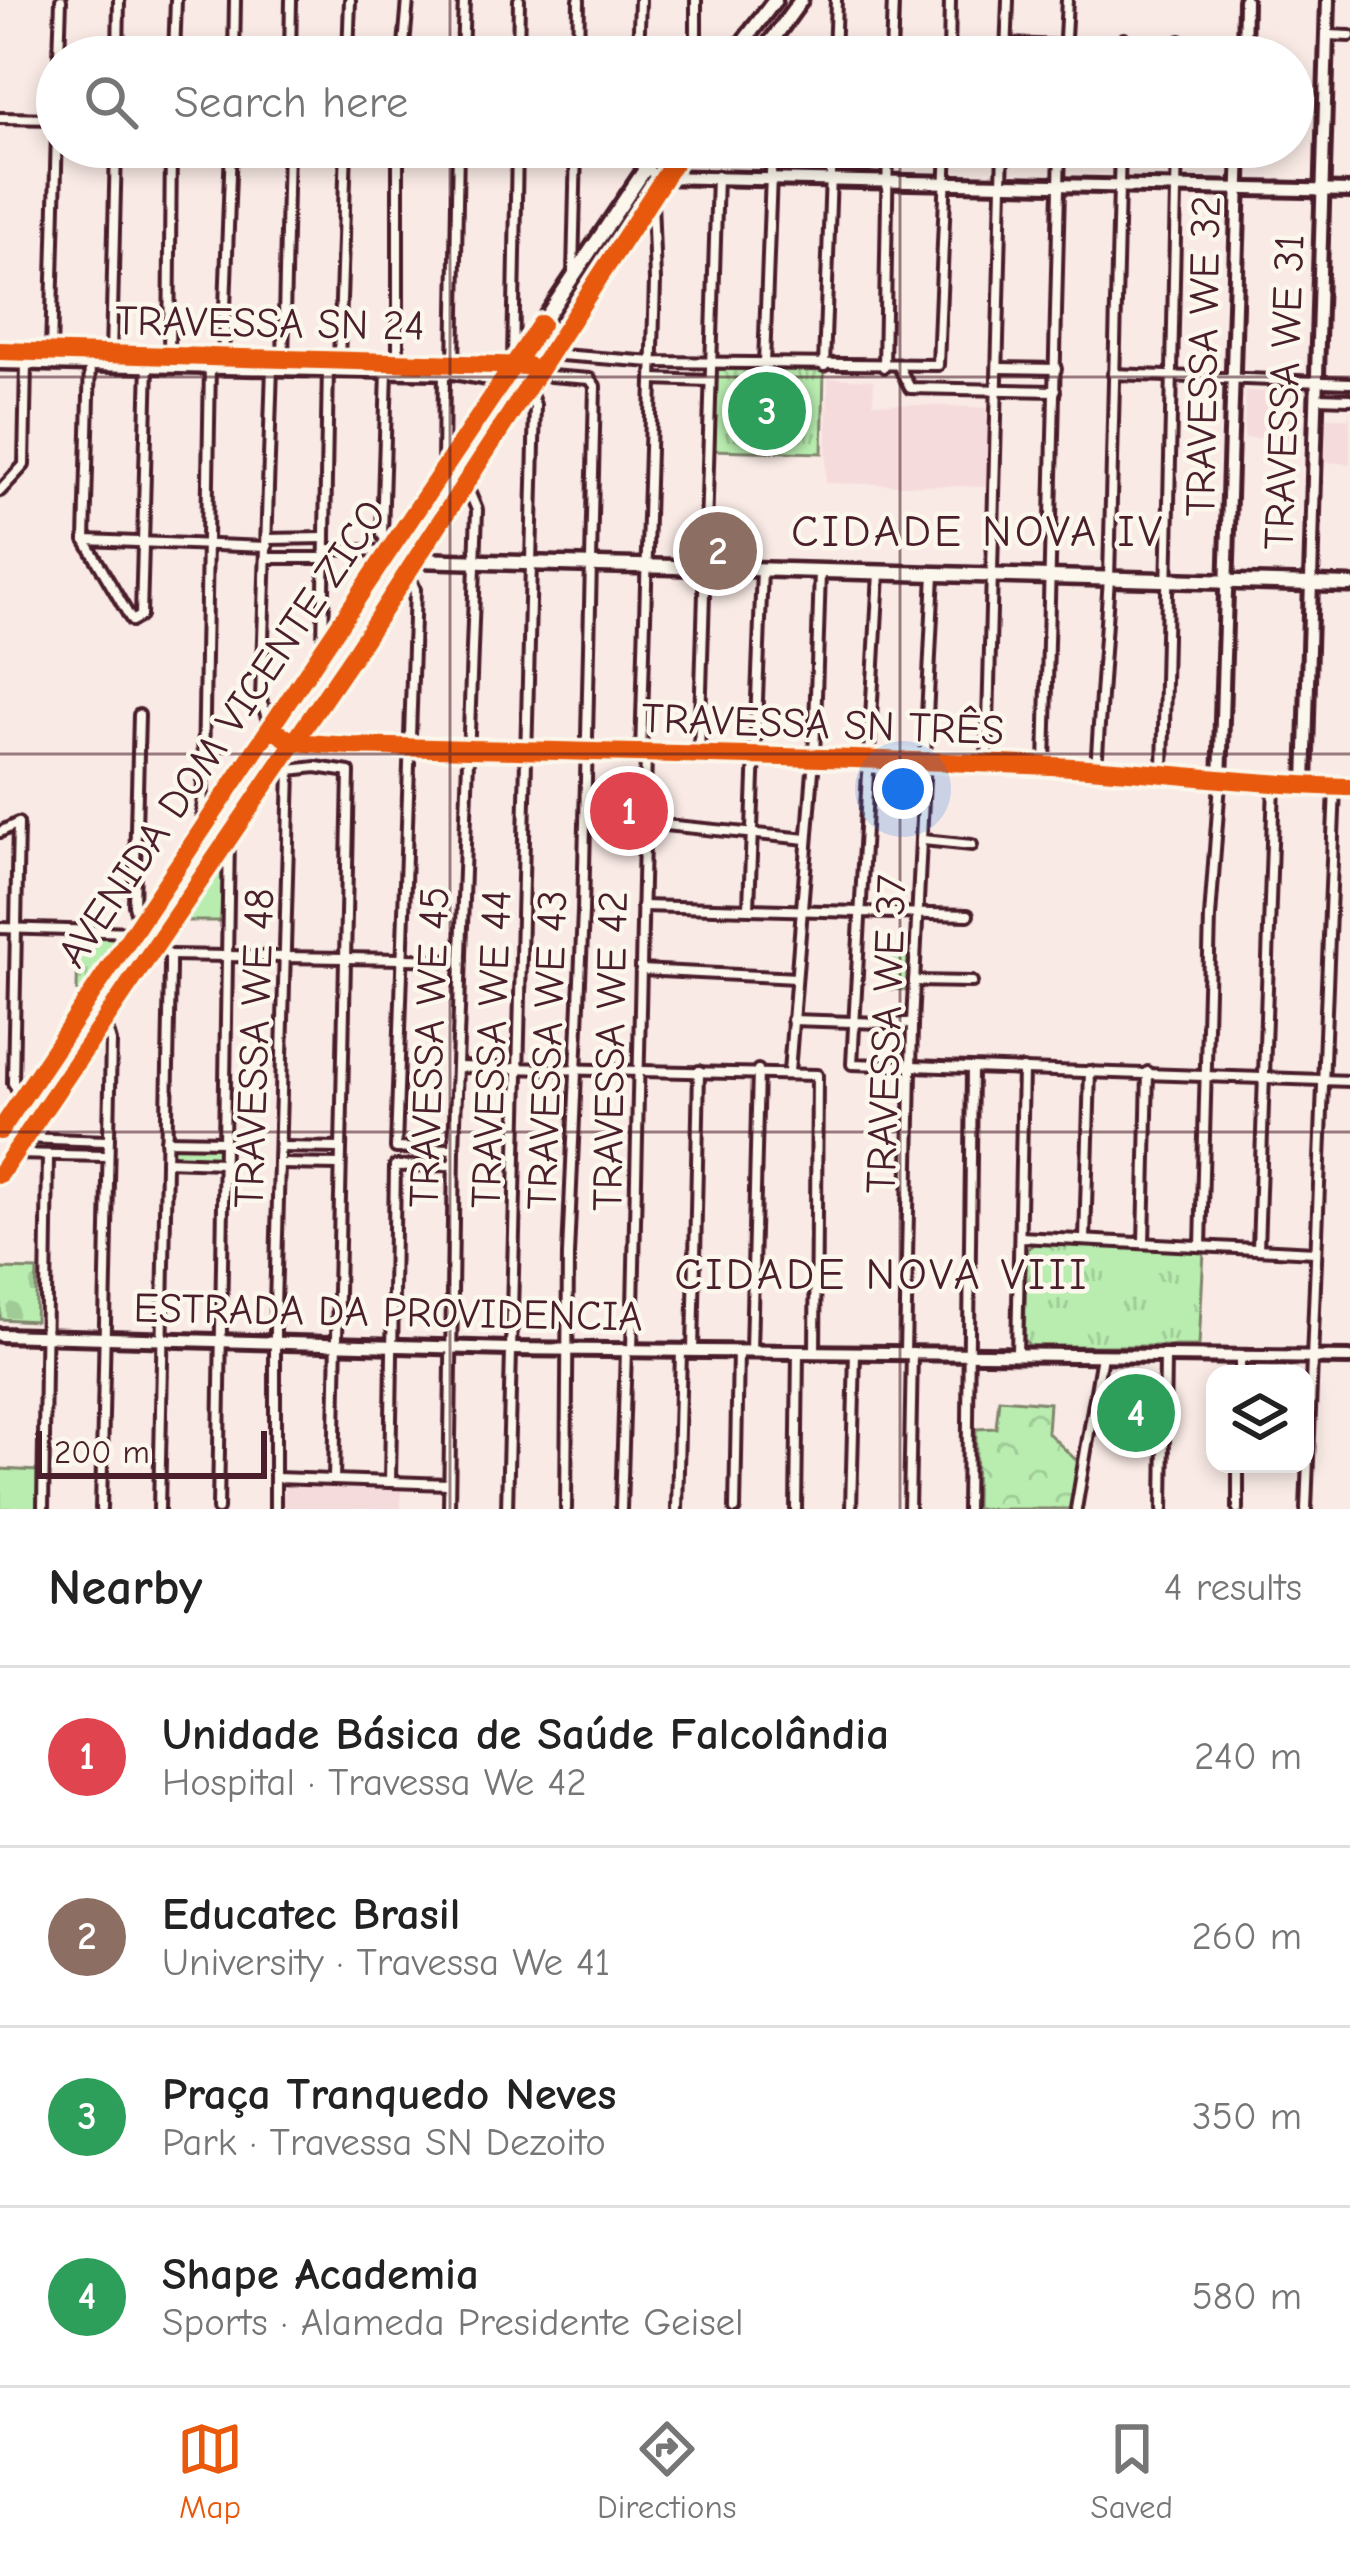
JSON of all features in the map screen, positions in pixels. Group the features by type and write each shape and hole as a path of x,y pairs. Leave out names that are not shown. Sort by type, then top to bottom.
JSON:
{"main road":[{"path":"758,0 760,22"},
{"path":"749,36 775,0"},
{"path":"777,36 801,0"},
{"path":"1245,36 1246,0"},
{"name":"TRAVESSA WE 31","path":"1305,785 1328,0"},
{"name":"AVENIDA DOM VICENTE ZICO","path":"0,1174 229,837 285,765 293,742 666,168"},
{"name":"TRAVESSA WE 32","path":"1220,783 1239,168"},
{"name":"AVENIDA DOM VICENTE ZICO","path":"0,1131 272,729 320,666 323,647 644,169"},
{"path":"659,177 1350,191"},
{"name":"TRAVESSA SN 24","path":"0,352 111,360 509,371 542,361"},
{"name":"TRAVESSA SN 24","path":"0,362 90,359"},
{"name":"TRAVESSA SN 24","path":"509,371 527,385"},
{"path":"478,413 493,411 499,430"},
{"path":"411,566 474,562 1350,585"},
{"path":"272,729 293,742"},
{"name":"TRAVESSA SN TRÊS","path":"293,742 1045,766 1162,771 1220,783 1350,787"},
{"name":"ESTRADA DA PROVIDENCIA","path":"0,1335 566,1350 1350,1358"}],"street":[{"path":"60,36 61,0"},
{"path":"118,36 119,0"},
{"path":"175,36 176,0"},
{"path":"235,36 236,0"},
{"path":"290,36 291,0"},
{"path":"349,36 350,0"},
{"path":"405,36 408,0"},
{"path":"463,36 464,0"},
{"path":"518,36 519,0"},
{"path":"578,36 579,0"},
{"path":"639,36 640,0"},
{"path":"695,36 696,0"},
{"path":"835,36 836,0"},
{"path":"892,36 893,0"},
{"path":"949,36 950,0"},
{"path":"1006,36 1008,0"},
{"path":"1065,36 1067,0"},
{"path":"1326,35 1350,36"},
{"path":"0,118 36,119"},
{"path":"51,353 56,168"},
{"path":"111,360 116,168"},
{"path":"169,361 171,168"},
{"path":"202,832 203,546 230,168"},
{"path":"272,729 261,699 287,168"},
{"path":"323,647 345,168"},
{"path":"85,540 388,548 382,536 393,366 398,168"},
{"path":"443,465 457,168"},
{"path":"509,371 516,168"},
{"path":"573,275 576,168"},
{"path":"764,364 772,168"},
{"path":"824,366 831,168"},
{"path":"884,367 887,168"},
{"path":"584,753 595,384 587,378 550,376 542,361 934,367 942,356 946,168"},
{"path":"987,764 1002,168"},
{"path":"1045,766 1059,168"},
{"path":"1096,770 1108,578 1119,168"},
{"path":"1162,771 1176,168"},
{"path":"644,169 659,177"},
{"path":"699,755 717,176"},
{"path":"644,753 655,219 649,193"},
{"path":"90,359 85,540 129,620 141,616 148,361"},
{"path":"0,490 24,465 26,363"},
{"path":"899,368 910,388 1055,391"},
{"path":"999,368 1056,369"},
{"path":"1113,374 1350,383"},
{"path":"652,379 709,381"},
{"path":"527,385 535,405 528,752"},
{"path":"1316,398 1350,399"},
{"path":"465,482 477,503 467,749"},
{"path":"267,548 325,548"},
{"path":"411,566 415,589 396,1148 454,1149"},
{"path":"748,907 762,569"},
{"path":"789,1072 814,758 820,570"},
{"path":"879,573 852,1064 1350,1081"},
{"name":"TRAVESSA WE 37","path":"910,1509 912,1024 929,763 934,574"},
{"path":"0,928 137,928 139,715"},
{"name":"TRAVESSA WE 45","path":"449,1509 453,1166 467,749"},
{"name":"TRAVESSA WE 44","path":"507,1509 528,752"},
{"name":"TRAVESSA WE 43","path":"566,1509 566,1350 584,753"},
{"name":"TRAVESSA WE 42","path":"621,1509 639,1068 644,753"},
{"path":"285,765 349,772 334,1480"},
{"name":"TRAVESSA WE 48","path":"275,1509 285,765"},
{"path":"1201,1246 1204,1076 1220,783"},
{"path":"1258,1249 1274,784"},
{"path":"1306,1509 1335,787"},
{"path":"0,832 18,823 13,1083 23,1097"},
{"path":"644,823 807,839"},
{"path":"218,1509 229,837"},
{"path":"923,840 972,844"},
{"path":"642,906 968,915"},
{"path":"154,946 170,955 461,960"},
{"path":"159,1509 170,955"},
{"path":"641,970 796,978"},
{"path":"914,981 972,982"},
{"path":"101,1509 111,1039 105,1019"},
{"path":"792,1020 912,1024"},
{"path":"457,1066 817,1075 815,1352"},
{"path":"967,1509 972,1069"},
{"path":"735,1509 758,1070"},
{"path":"1017,1353 1023,1070"},
{"path":"1085,1240 1090,1071"},
{"path":"677,1509 699,1072"},
{"path":"1144,1243 1148,1072"},
{"path":"24,1138 106,1141"},
{"path":"166,1140 224,1142"},
{"path":"281,1147 340,1148"},
{"path":"14,1154 105,1156"},
{"path":"43,1509 48,1156"},
{"path":"166,1162 223,1162"},
{"path":"280,1164 339,1165"},
{"path":"391,1482 395,1166 453,1166"},
{"path":"1020,1237 1315,1252"},
{"path":"796,1509 798,1352"},
{"path":"851,1509 855,1352"},
{"path":"1076,1509 1102,1354"},
{"path":"1162,1509 1165,1356"},
{"path":"1240,1358 1240,1365"},
{"path":"1238,1473 1238,1509"},
{"path":"276,1478 448,1484"}],"shaded area":[{"path":"828,378 874,380 873,403 990,408 986,487 826,483"},
{"path":"1245,391 1300,393 1298,439 1244,438"},
{"path":"1350,406 1350,464 1325,462 1327,417 1349,419"},
{"path":"285,1486 401,1488 401,1509 281,1509"}],"green space":[{"path":"713,369 824,371 822,453 711,450"},
{"path":"224,860 221,921 184,921"},
{"path":"78,937 119,937 81,994 77,991"},
{"path":"890,955 908,956 906,990 888,989"},
{"path":"33,1142 97,1144 97,1156 26,1151"},
{"path":"170,1145 220,1146 219,1158 170,1157"},
{"path":"1035,1243 1204,1251 1199,1346 1030,1346 1024,1339 1027,1249"},
{"path":"0,1269 37,1270 35,1321 0,1319"},
{"path":"999,1399 1049,1403 1047,1432 1078,1462 1070,1509 975,1509 976,1429 996,1428"},
{"path":"0,1469 38,1471 37,1509 0,1509"}],"cycle path":[{"path":"0,1174 355,653 670,168"},
{"path":"0,1131 541,324"},
{"path":"0,351 528,366"},
{"path":"280,734 293,742 350,746 1051,766 1350,787"}],"place":[{"name":"Praça Tranquedo Neves","path":"767,411"},
{"name":"Educatec Brasil","path":"718,551"},
{"name":"Unidade Básica de Saúde Falcolândia","path":"629,811"},
{"name":"Shape Academia","path":"1136,1413"}],"district":[{"name":"CIDADE NOVA IV","path":"978,530"},
{"name":"CIDADE NOVA VIII","path":"882,1273"}]}
